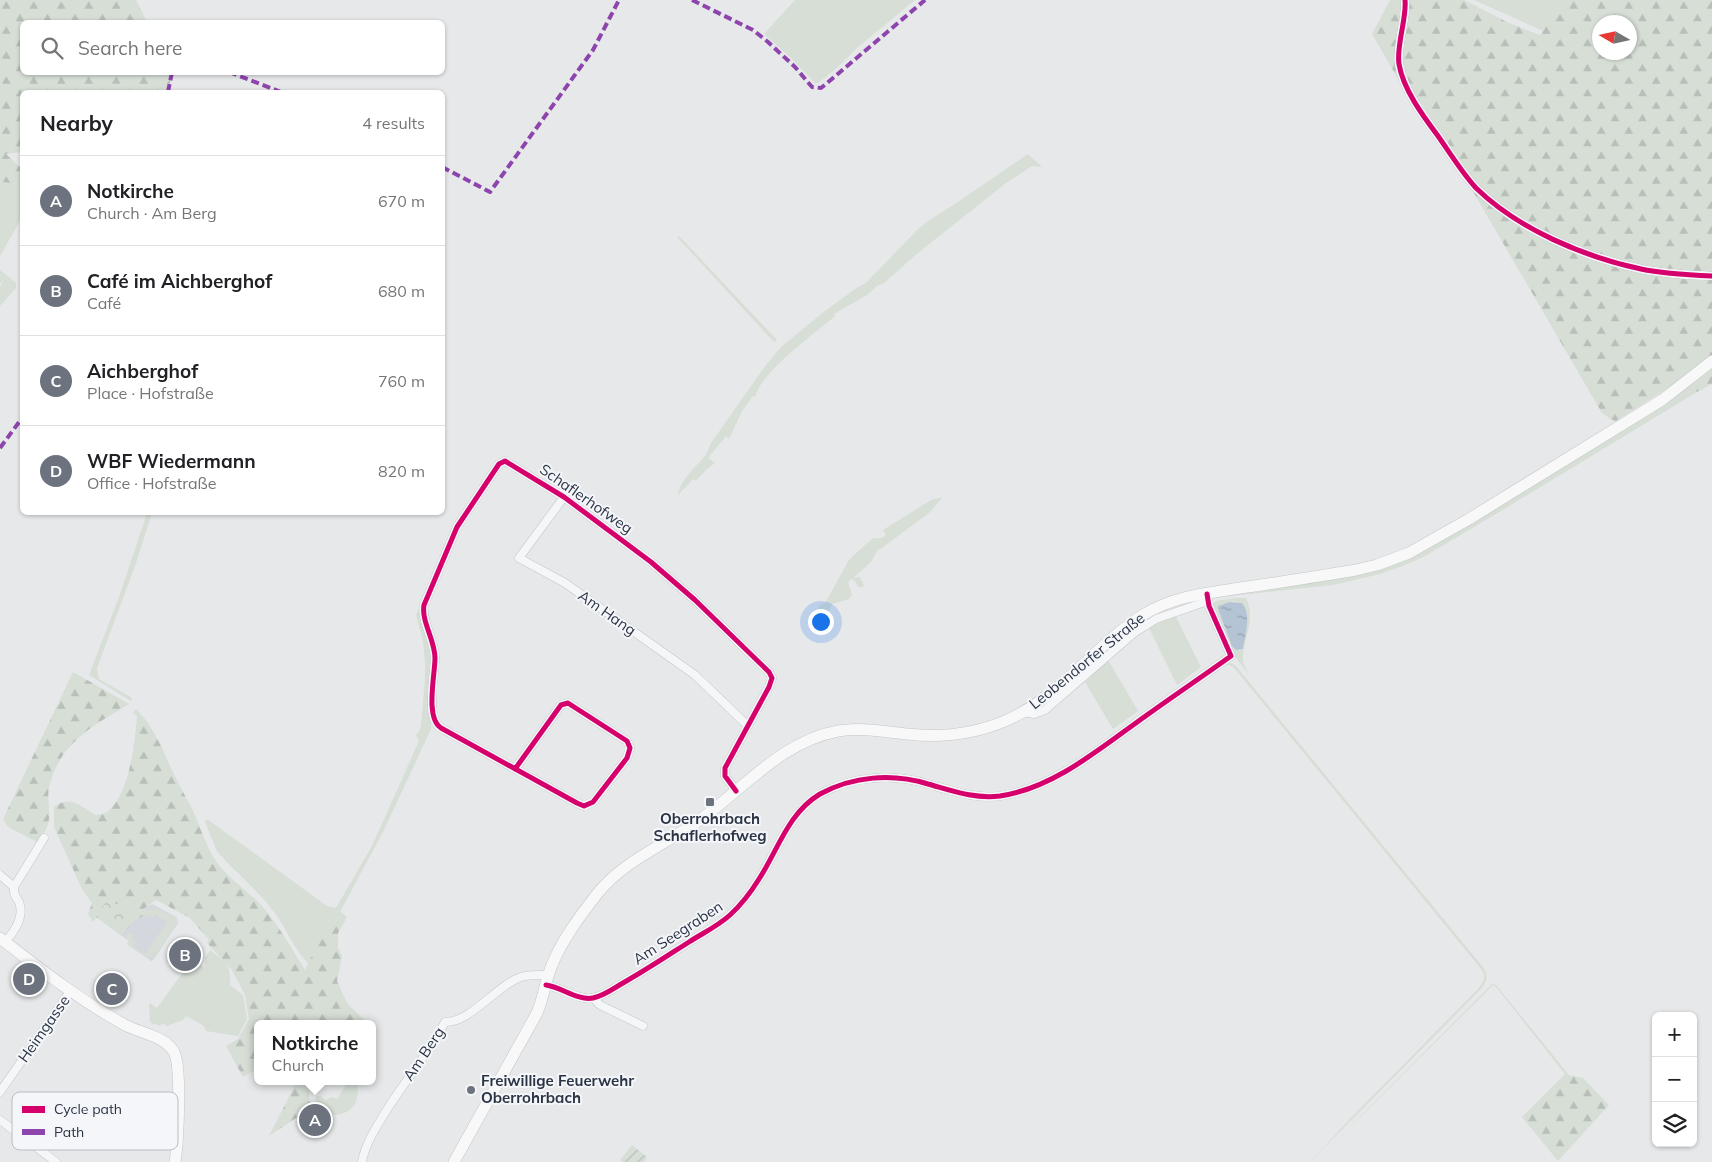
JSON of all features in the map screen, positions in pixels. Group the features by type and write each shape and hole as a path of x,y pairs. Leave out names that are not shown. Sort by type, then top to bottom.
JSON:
{"main road":[{"name":"Leobendorfer Straße","path":"454,1162 537,1013 554,959 567,937 606,884 630,864 699,820 792,748 807,740 828,733 855,730 945,735 988,727 1024,712 1051,694 1115,636 1145,614 1174,601 1356,570 1377,565 1409,553 1469,519 1662,400 1712,361"},
{"path":"3,940 114,1019 160,1040 172,1050 178,1065 178,1144"}],"street":[{"path":"1406,0 1399,63 1404,79 1412,98 1476,187 1505,212 1537,232 1579,250 1641,269 1676,274 1712,276"},
{"name":"Schaflerhofweg","path":"515,769 436,724 432,710 434,652 423,610 461,521 497,466 503,461 510,463 564,497 651,562 695,600 766,669 772,678 769,687 747,725"},
{"name":"Am Hang","path":"564,497 519,558 565,583 695,675 747,725"},
{"name":"Am Seegraben","path":"593,998 634,977 717,925 731,914 758,880 781,837 805,805 834,787 867,778 899,778 965,795 1001,796 1027,789 1052,778 1084,759 1231,656 1209,606 1207,594"},
{"path":"564,704 572,705 627,741 630,748 627,758 593,802 587,806 577,803 515,769 561,705 564,704"},
{"path":"736,791 727,781 724,772 747,725"},
{"path":"3,940 16,928 20,916 20,905 14,893 14,887 44,838"},
{"path":"0,875 14,887"},
{"name":"Am Berg","path":"362,1162 367,1143 374,1130 398,1091 439,1034 445,1022 458,1021 517,979 532,975 547,980"},
{"path":"547,980 584,997 593,998 600,1005 643,1026"},
{"name":"Heimgasse","path":"0,1092 71,990"},
{"path":"0,1120 12,1129"},
{"path":"40,1150 56,1162"}],"shaded area":[{"path":"107,900 138,913 152,904 176,917 178,923 154,959 151,961 127,944 129,941 96,917"}],"green space":[{"path":"0,0 136,0 146,20 20,20 20,75 172,75 168,90 20,90 20,152 6,154 20,167 20,184 0,182"},
{"path":"795,0 915,0 858,47 838,67 818,83 815,83 764,34"},
{"path":"1390,0 1464,0 1507,22 1540,35 1565,0 1712,0 1712,384 1697,392 1694,390 1681,395 1674,384 1616,421 1602,413 1422,104 1409,98 1372,34"},
{"path":"1474,0 1565,0 1543,31"},
{"path":"1028,154 1042,167 1032,166 1006,183 918,253 884,283 834,314 835,316 778,365 760,387 755,397 753,396 742,411 729,439 726,436 708,458 715,463 696,481 693,479 679,496 678,494 685,479 705,456 711,443 766,365 781,347 825,311 866,283 918,229"},
{"path":"0,182 20,184 20,221 0,256"},
{"path":"679,236 777,340 775,342 677,237"},
{"path":"0,270 16,283 16,288 0,306 0,287 4,278 0,284"},
{"path":"1685,387 1681,395 1694,390 1697,392 1501,511 1425,556 1405,565 1380,574 1333,585 1212,598 1377,568"},
{"path":"942,498 929,513 878,549 871,562 853,578 860,577 864,586 858,587 855,581 851,579 848,582 852,595 849,599 832,604 819,629 814,625 813,619 820,605 825,603 849,560 874,538 882,538 886,535 883,530 933,499"},
{"path":"146,515 151,515 136,563 97,668 99,679 132,698 131,701 89,675 119,597"},
{"path":"443,553 420,611 431,647 431,729 384,830 340,912 336,908 372,846 419,741 416,735 421,726 425,662 423,641 416,615"},
{"path":"1246,598 1249,606 1250,622 1243,661 1249,675 1234,655 1211,605 1216,601","holes":["1233,601 1242,603 1247,613 1247,625 1243,649 1241,650 1232,646 1218,609"]},
{"path":"1175,615 1201,667 1177,685 1149,628"},
{"path":"1108,660 1138,711 1113,729 1085,682"},
{"path":"1226,664 1235,665 1482,966 1486,975 1486,981 1481,989 1310,1162 1477,990 1483,983 1484,976 1482,970 1235,669"},
{"path":"73,672 129,704 79,737 61,759 49,788 49,821 39,843 8,827 3,819"},
{"path":"136,709 150,725 193,810 214,858 224,872 263,907 305,970 336,908 347,917 338,933 338,948 342,956 337,981 347,1003 364,1020 254,1020 254,1071 243,1077 226,1046 238,1039 249,1019 245,995 232,970 207,943 209,940 190,918 156,900 138,913 107,900 94,921 92,921 88,914 92,903 82,889 54,827 54,807 60,803 71,802 96,815 107,812 115,804 126,781 130,767 137,716 133,713"},
{"path":"207,819 327,906 336,908 309,964 268,905 217,851 205,822"},
{"path":"107,900 144,916 134,921 122,935 96,917"},
{"path":"155,908 176,917 178,922 157,954 154,953 152,955 155,957 154,959 148,958 127,944 129,941 124,937 131,933 134,934 131,938 136,941 133,946 145,954 167,922 155,914 152,918 138,913 146,909 151,910"},
{"path":"210,950 226,964 230,972 230,985 243,995 247,1019 238,1036 206,1031 204,1026 186,1016 183,1020 167,1026 163,1023 160,1026 154,1023 153,1025 149,1019 149,1004 157,1008 189,964 196,969 199,964 205,968 205,958"},
{"path":"1492,984 1496,985 1569,1075 1565,1074 1493,985 1315,1162"},
{"path":"1565,1074 1583,1078 1609,1105 1558,1161 1522,1117"},
{"path":"295,1085 310,1085 311,1108 269,1136"},
{"path":"346,1085 358,1085 356,1102 352,1108 339,1115 325,1113 320,1109 316,1096 321,1096 325,1100 332,1097 337,1099"},
{"path":"632,1145 647,1157 644,1162 623,1162 620,1160"}],"water":[{"path":"1230,602 1242,603 1247,613 1243,649 1236,650 1232,646 1218,609 1218,606"}],"marked path":[{"path":"445,169 490,192 593,50 619,0"},
{"path":"692,0 753,30 795,67 812,87 821,88 925,0"},
{"path":"168,90 171,75"},
{"path":"237,75 276,90"},
{"path":"0,448 20,421"}],"cycle path":[{"path":"1405,0 1398,57 1401,73 1420,111 1476,188 1511,216 1575,249 1619,264 1641,269 1685,275 1712,276"},
{"path":"515,769 561,705 568,703 627,741 630,748 627,758 593,802 584,806 577,803 441,728 436,723 432,706 435,658 433,644 424,618 424,605 457,527 499,464 505,461 564,497 651,562 695,600 769,672 772,678 769,687 725,768 725,776 736,791"},
{"path":"546,985 581,998 597,997 609,992 720,923 738,907 753,889 800,811 820,794 833,788 859,780 901,778 955,792 990,797 1020,791 1040,784 1078,764 1231,656 1209,606 1207,594"}],"place":[{"name":"Oberrohrbach Schaflerhofweg","path":"710,802"},
{"name":"Café im Aichberghof","path":"185,955"},
{"name":"WBF Wiedermann","path":"29,979"},
{"name":"Aichberghof","path":"112,989"},
{"name":"Freiwillige Feuerwehr Oberrohrbach","path":"471,1090"},
{"name":"Notkirche","path":"315,1120"}]}
